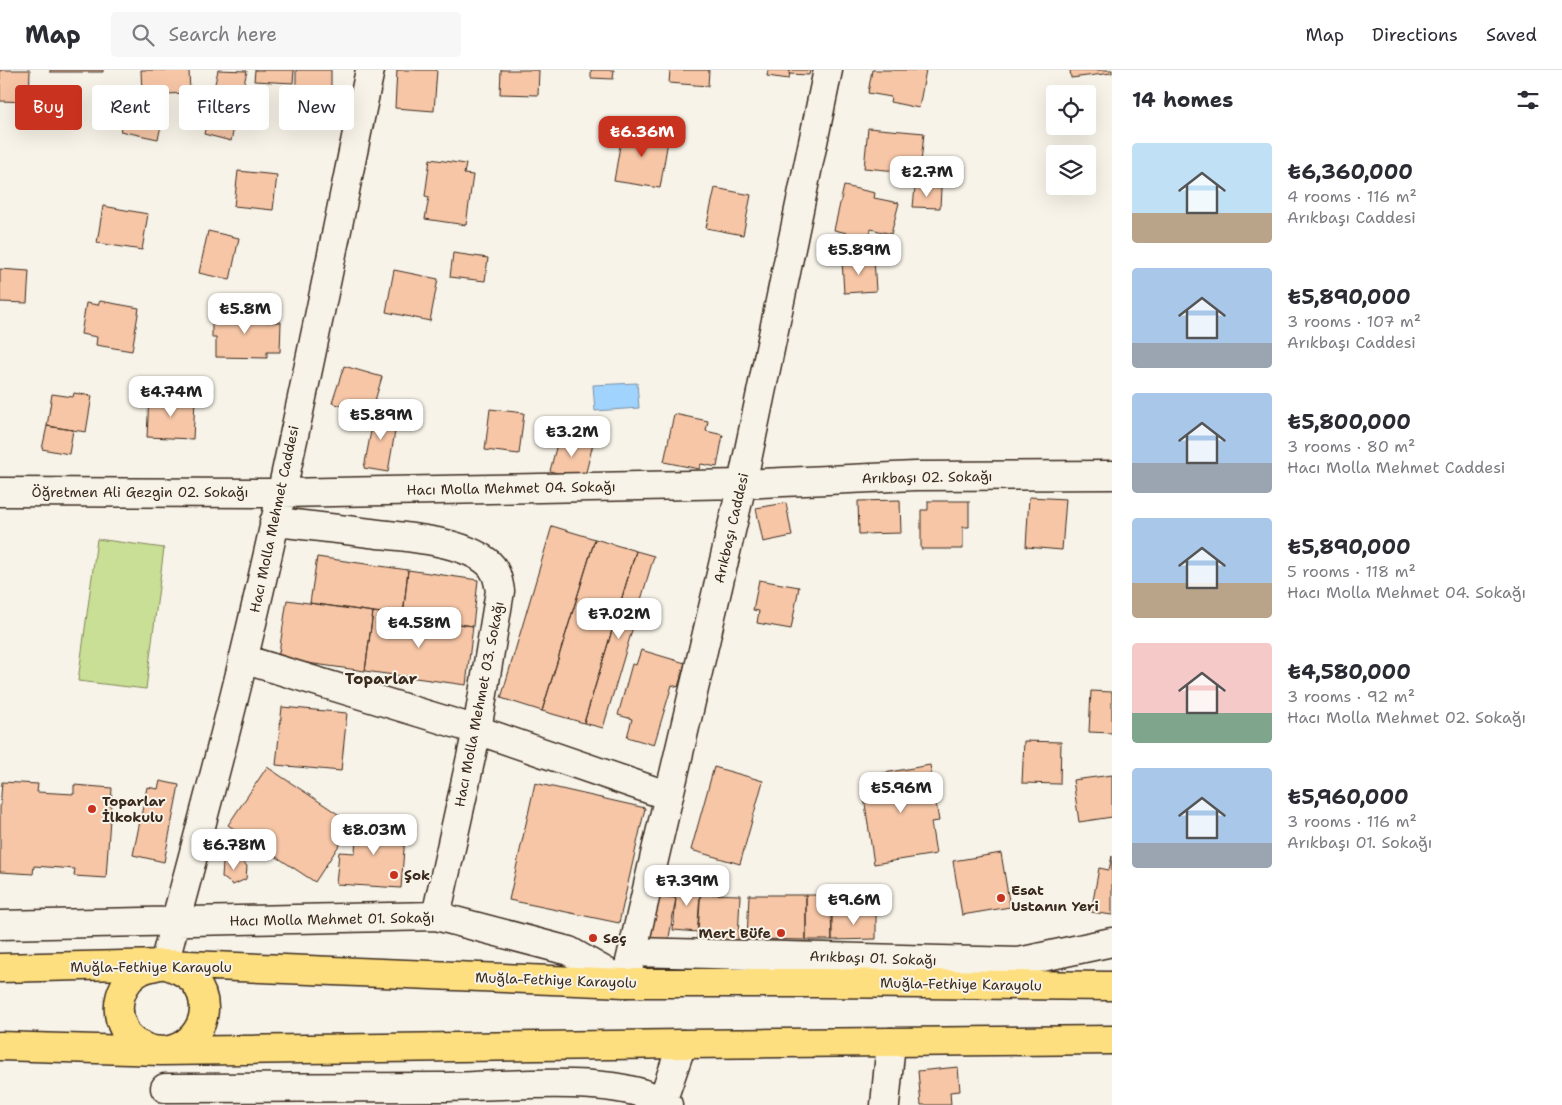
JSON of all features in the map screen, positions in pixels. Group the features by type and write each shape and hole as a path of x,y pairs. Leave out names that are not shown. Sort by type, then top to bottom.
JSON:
{"highway":[{"name":"Muğla-Fethiye Karayolu","path":"0,968 164,964 625,983 1112,986"},
{"path":"164,964 183,972 194,981 201,993 204,1006 202,1020 197,1032 187,1043 175,1049 161,1051 147,1049 134,1042 124,1032 119,1018 118,1004 122,990 131,978 142,970 164,964"},
{"path":"0,1046 161,1051 1112,1040"}],"street":[{"name":"Hacı Molla Mehmet Caddesi","path":"164,964 244,659 370,70"},
{"name":"Arıkbaşı Caddesi","path":"625,983 742,484 828,70"},
{"name":"Arıkbaşı 02. Sokağı","path":"742,484 915,476 1112,475"},
{"name":"Hacı Molla Mehmet 04. Sokağı","path":"281,493 742,484"},
{"name":"Öğretmen Ali Gezgin 02. Sokağı","path":"0,492 281,493"},
{"name":"Hacı Molla Mehmet 03. Sokağı","path":"274,522 418,539 449,545 472,553 486,561 497,574 500,591 477,730 436,916"},
{"path":"244,659 477,730 669,796"},
{"name":"Hacı Molla Mehmet 01. Sokağı","path":"0,925 436,916 569,951 625,983"},
{"name":"Arıkbaşı 01. Sokağı","path":"632,952 1019,962 1112,942"},
{"path":"885,1105 891,1042"},
{"path":"161,1051 164,1096 452,1087 592,1085 617,1087 664,1104 682,1044"}],"green space":[{"path":"97,539 164,548 146,689 78,681"}],"water":[{"path":"637,383 639,408 595,411 593,385"}],"building":[{"path":"0,70 30,70 30,85 15,85 15,102 0,101"},
{"path":"50,70 103,70 103,72 50,72"},
{"path":"141,70 189,70 190,85 179,85 179,93 169,94 169,85 142,85"},
{"path":"218,70 247,71 244,85 215,85"},
{"path":"255,70 294,70 293,83 254,81"},
{"path":"296,70 331,70 331,85 296,85"},
{"path":"397,70 437,70 434,111 395,108"},
{"path":"501,70 539,70 538,95 500,94"},
{"path":"591,70 614,70 613,79 591,78"},
{"path":"670,70 709,70 708,86 669,83"},
{"path":"768,70 790,70 789,79 767,76"},
{"path":"790,70 810,70 809,75 789,74"},
{"path":"872,70 926,70 919,108 890,102 891,97 868,93"},
{"path":"1070,70 1112,70 1112,73 1071,78"},
{"path":"623,128 669,135 660,188 614,181"},
{"path":"868,128 924,133 920,173 864,168"},
{"path":"120,130 160,130 158,139"},
{"path":"205,130 234,130 231,141 204,134"},
{"path":"430,159 466,164 464,174 473,175 466,225 425,219 429,197 425,196"},
{"path":"238,171 277,175 273,210 234,206"},
{"path":"844,186 875,193 874,198 899,203 891,234 871,229 869,238 834,230"},
{"path":"915,187 941,188 940,208 913,207"},
{"path":"715,188 751,195 743,235 706,228"},
{"path":"103,206 148,214 142,250 97,243"},
{"path":"208,231 239,238 230,280 199,273"},
{"path":"453,253 488,258 485,281 450,277"},
{"path":"874,258 876,291 844,293 842,260"},
{"path":"0,269 29,271 27,303 0,302"},
{"path":"394,270 438,279 430,321 386,312"},
{"path":"100,301 139,308 132,351 96,345 97,337 81,334 86,303 98,305"},
{"path":"212,313 266,314 266,322 281,322 280,352 267,352 267,358 216,357 216,338 212,338"},
{"path":"344,366 382,377 371,414 332,403"},
{"path":"74,393 92,396 86,432 47,426 52,394 73,397"},
{"path":"149,397 195,400 193,439 147,437"},
{"path":"490,409 524,413 519,454 485,450"},
{"path":"375,410 398,414 388,472 364,468"},
{"path":"674,414 708,421 706,431 723,435 717,467 701,464 699,469 664,462"},
{"path":"47,426 73,430 69,454 42,449"},
{"path":"559,436 593,444 584,480 550,471"},
{"path":"1029,497 1066,499 1062,550 1026,547"},
{"path":"900,500 901,533 859,534 858,501"},
{"path":"928,501 969,501 969,527 963,527 963,549 921,549 921,510 928,510"},
{"path":"786,503 792,536 763,542 756,508"},
{"path":"552,526 595,539 542,711 501,698"},
{"path":"595,539 636,551 584,723 542,711"},
{"path":"636,551 654,556 603,728 584,723"},
{"path":"317,557 408,570 403,616 310,603"},
{"path":"408,570 478,580 473,626 403,616"},
{"path":"759,580 799,587 791,629 757,623 759,611 753,610"},
{"path":"287,600 373,612 365,671 278,659"},
{"path":"373,612 473,626 466,685 365,671"},
{"path":"641,650 685,663 678,687 672,685 654,745 627,737 632,719 618,715 632,664 636,665"},
{"path":"1091,691 1112,692 1112,733 1089,732"},
{"path":"282,707 347,713 341,771 276,765"},
{"path":"1024,741 1061,742 1060,784 1022,783"},
{"path":"930,765 939,821 931,822 936,854 874,864 861,777"},
{"path":"267,767 353,824 315,882 228,825"},
{"path":"714,767 763,781 740,864 691,850"},
{"path":"1112,775 1112,817 1079,822 1073,780"},
{"path":"160,781 179,785 164,862 133,855 147,787 158,789"},
{"path":"2,782 38,784 37,792 74,794 74,785 112,788 106,878 74,876 75,869 34,866 33,874 0,872"},
{"path":"535,783 645,808 619,923 509,900"},
{"path":"357,820 406,823 401,888 336,884 339,852 355,853"},
{"path":"1001,853 1010,907 962,915 953,861"},
{"path":"1112,856 1112,915 1091,912 1099,868 1109,870"},
{"path":"236,857 247,866 246,879 233,885 222,877 223,863"},
{"path":"656,866 676,869 672,897 653,895"},
{"path":"674,883 701,886 698,932 673,930 676,898 672,897"},
{"path":"700,894 740,895 738,940 697,938"},
{"path":"653,895 676,898 668,943 645,939"},
{"path":"749,895 806,895 806,940 747,939"},
{"path":"806,895 832,895 832,940 806,940"},
{"path":"876,913 876,939 832,940 831,914"},
{"path":"958,1067 960,1091 950,1092 951,1105 921,1105 918,1071"}],"place":[{"name":"Toparlar İlkokulu","path":"92,809"},
{"name":"Şok","path":"394,875"},
{"name":"Esat Ustanın Yeri","path":"1001,898"},
{"name":"Mert Büfe","path":"781,933"},
{"name":"Seç","path":"593,938"}],"district":[{"name":"Toparlar","path":"381,678"}]}
